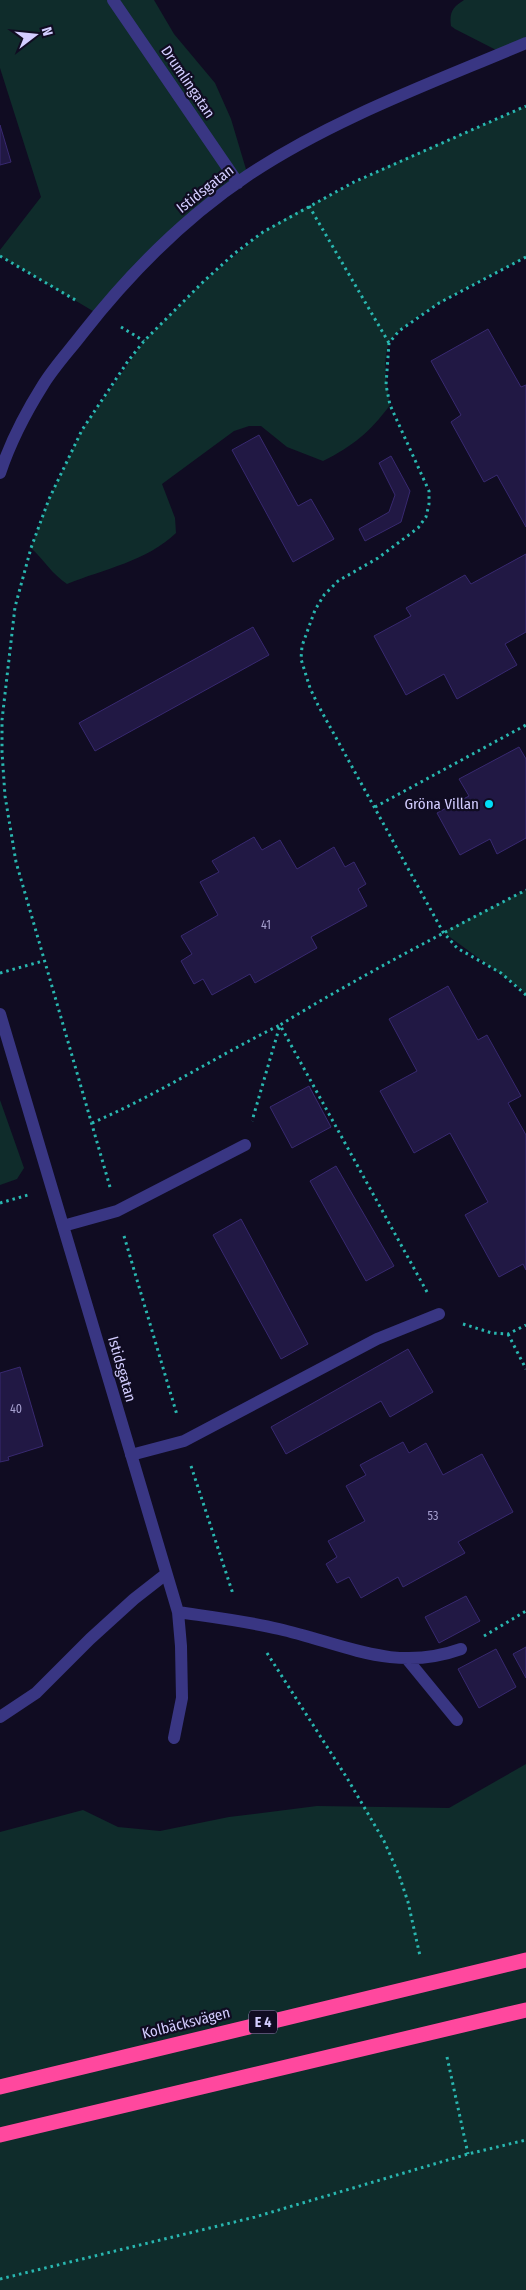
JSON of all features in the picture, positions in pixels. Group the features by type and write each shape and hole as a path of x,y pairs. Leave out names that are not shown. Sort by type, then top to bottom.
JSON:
{"highway":[{"name":"Kolbäcksvägen","path":"0,2087 526,1960"},
{"path":"0,2135 526,2010"}],"street":[{"name":"Drumlingatan","path":"113,0 238,183"},
{"name":"Istidsgatan","path":"0,473 6,454 43,385 98,314 151,254 203,208 238,183 326,130 526,43"},
{"name":"Istidsgatan","path":"0,1014 178,1612 182,1698 174,1738"},
{"path":"63,1226 117,1211 245,1145"},
{"path":"131,1455 184,1441 377,1339 439,1314"},
{"path":"0,1717 36,1693 90,1639 134,1599 166,1574"},
{"path":"178,1612 247,1622 279,1629 378,1656 407,1659 438,1657 461,1649"},
{"path":"407,1659 457,1720"}],"path":[{"path":"420,1956 408,1902 399,1875 384,1842 347,1778 247,1622 233,1594 184,1441 43,961 16,862 5,796 2,752 4,693 16,607 31,548 48,500 82,430 144,341 204,281 235,253 263,232 309,206 388,166 526,106"},
{"path":"309,206 389,343 386,385 390,405 429,491 426,517 418,528 378,558 338,580 324,595 308,624 302,646 301,659 310,688 318,705 443,932 457,948 501,973 526,995"},
{"path":"0,256 144,341"},
{"path":"389,343 399,331 439,303 526,257"},
{"path":"375,807 526,724"},
{"path":"92,1123 115,1113 236,1046 280,1025 334,992 443,932 526,890"},
{"path":"0,972 43,961"},
{"path":"245,1145 280,1025"},
{"path":"280,1025 439,1314 492,1333 508,1334 526,1325"},
{"path":"508,1334 526,1369"},
{"path":"461,1649 526,1611"},
{"path":"446,2054 468,2154"},
{"path":"0,2279 255,2216 468,2154 526,2140"}],"green space":[{"path":"0,0 154,0 174,34 215,83 231,119 248,176 203,208 98,314 0,256 0,250 41,197 0,68"},
{"path":"464,0 526,0 526,43 502,53 455,29 451,26 451,13"},
{"path":"526,106 526,257 431,308 397,333 389,343 386,357 390,405 368,431 343,450 323,461 287,447 261,426 249,426 234,431 162,484 175,518 176,533 165,543 125,563 67,584 52,571 31,548 49,499 82,430 144,341 204,281 263,232 291,215 388,166"},
{"path":"526,890 526,996 522,990 443,932"},
{"path":"0,1100 24,1168 17,1179 0,1185"},
{"path":"526,1764 526,2290 0,2290 0,1832 83,1810 118,1827 160,1831 229,1817 317,1806 449,1808"}],"building":[{"path":"0,125 11,162 0,165"},
{"path":"488,329 521,387 526,385 526,527 497,475 484,482 451,422 461,415 431,361"},
{"path":"259,435 298,506 311,499 334,539 293,562 232,450"},
{"path":"391,456 410,491 401,522 365,541 359,529 389,512 395,495 379,463"},
{"path":"526,554 526,632 505,644 517,665 457,699 444,674 406,695 374,636 411,616 406,608 465,575 471,584"},
{"path":"253,627 269,655 95,751 79,723"},
{"name":"Gröna Villan","path":"519,747 526,759 526,838 497,854 490,839 460,855 437,813 469,796 459,779"},
{"path":"254,837 262,850 280,840 297,869 334,847 345,867 354,862 366,884 358,889 367,906 311,937 317,948 255,983 250,974 212,995 203,979 194,984 181,961 192,954 181,936 218,915 200,882 219,872 212,861"},
{"path":"448,986 478,1040 487,1035 521,1096 508,1103 526,1135 526,1270 523,1264 499,1277 465,1215 488,1202 450,1133 414,1153 380,1091 417,1071 389,1019"},
{"path":"309,1086 331,1127 292,1148 270,1107"},
{"path":"336,1166 394,1266 366,1281 310,1181"},
{"path":"241,1219 308,1344 281,1359 213,1235"},
{"path":"408,1349 433,1392 390,1417 381,1401 286,1454 271,1427"},
{"path":"20,1367 43,1446 8,1457 9,1460 0,1462 0,1373"},
{"path":"403,1442 409,1453 426,1443 443,1475 482,1454 513,1512 458,1542 465,1553 403,1587 398,1577 361,1598 349,1577 337,1583 326,1564 337,1557 328,1541 365,1521 346,1486 366,1475 360,1465"},
{"path":"466,1596 480,1621 439,1643 425,1617"},
{"path":"526,1647 526,1678 513,1654"},
{"path":"496,1649 516,1687 479,1708 458,1669"}],"place":[{"name":"Gröna Villan","path":"489,804"}]}
